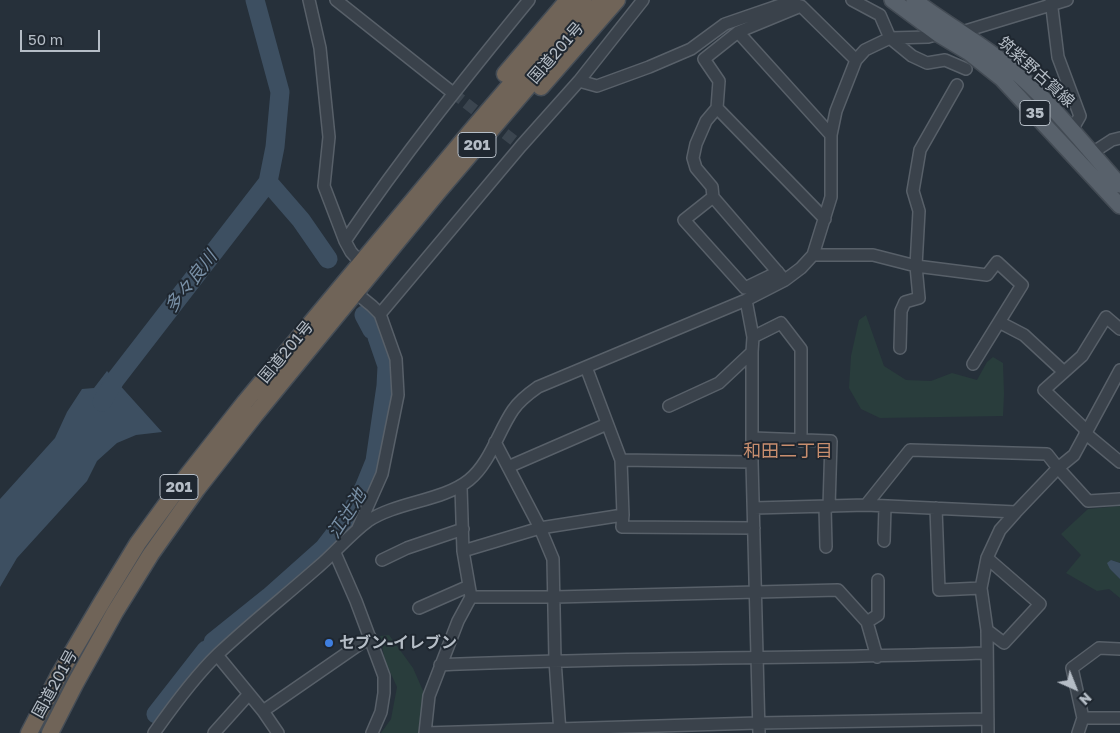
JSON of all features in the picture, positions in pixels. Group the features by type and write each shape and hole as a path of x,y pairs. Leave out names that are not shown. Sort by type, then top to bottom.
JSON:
{"highway":[{"name":"201","path":"394,224 408,194 530,43 568,0"},
{"name":"国道201号","path":"29,733 60,675 138,544 186,477 245,402 470,132 583,0"},
{"name":"国道201号","path":"50,733 115,612 151,554 197,488 450,178 602,0"},
{"name":"201","path":"397,243 444,198 617,0"}],"main road":[{"name":"筑紫野古賀線","path":"892,0 938,34 968,52 1002,79 1120,206"},
{"name":"筑紫野古賀線","path":"914,0 1012,69 1052,106 1120,185"}],"street":[{"path":"309,0 320,48 329,136 324,186 345,241 351,252 361,263"},
{"path":"336,0 453,94"},
{"path":"345,241 385,182 529,0"},
{"path":"380,314 521,146 579,81 643,0"},
{"path":"579,81 597,86 649,67 691,49 725,24 795,0"},
{"path":"852,0 880,15 890,38 912,56 927,63 945,60 966,69"},
{"path":"713,197 684,220 745,288 801,268 813,255 831,197 831,135 836,111 856,60 864,50 890,38 928,37 938,34 962,32 1052,2 1067,0"},
{"path":"1052,2 1058,57 1080,116 1072,130"},
{"path":"781,276 713,197 712,187 696,168 693,158 696,144 706,121 717,108 719,81 704,59 738,32 801,6 856,60"},
{"path":"738,32 831,135"},
{"path":"900,348 901,311 905,302 919,298 916,266 919,211 914,191 920,150 957,85"},
{"path":"717,108 825,219"},
{"path":"1092,153 1112,140 1120,138"},
{"path":"813,255 874,255 916,266 988,275 997,262 1022,285 973,364"},
{"path":"154,733 188,688 217,655 335,553 369,520 386,512 461,487 471,479 482,466 513,410 523,398 538,387 746,300 781,276"},
{"path":"356,293 380,314 396,358 398,395 382,474 357,530"},
{"path":"746,300 753,337 752,462 759,728"},
{"path":"1120,329 1106,317 1082,356 1044,390 1086,432 1120,462"},
{"path":"999,322 1024,335 1064,372"},
{"path":"753,337 781,323 801,349 801,441"},
{"path":"669,406 719,383 752,352"},
{"path":"586,367 620,460 622,527 754,528"},
{"path":"988,733 987,630 981,588 987,558 1000,530 1058,468 1074,455 1119,373"},
{"path":"508,467 607,424"},
{"path":"753,438 831,441 826,546"},
{"path":"495,442 540,528 553,559 555,597 554,660 560,730"},
{"path":"866,505 910,450 1047,454 1088,501 1120,499"},
{"path":"620,460 752,462"},
{"path":"461,487 462,529 470,592 429,696 425,733 759,728 988,719"},
{"path":"754,508 866,505 1016,512"},
{"path":"884,541 885,506"},
{"path":"936,508 939,590 981,588"},
{"path":"464,551 540,528 623,515"},
{"path":"382,560 407,548 462,529"},
{"path":"335,553 384,676 381,712 372,733"},
{"path":"987,558 1040,604 1004,643 987,630"},
{"path":"867,622 878,616 878,580"},
{"path":"419,608 470,592 555,597 838,590 867,622 877,657"},
{"path":"263,711 370,637"},
{"path":"1078,733 1083,718 1072,668 1099,648 1120,648"},
{"path":"440,665 554,660 877,657 986,653"},
{"path":"217,655 263,711 278,733"},
{"path":"214,733 249,694"},
{"path":"1083,718 1120,718"}],"green space":[{"path":"866,315 884,366 906,380 931,381 952,373 977,380 987,362 993,357 1003,363 1003,416 880,418 861,409 849,388 851,356 859,320"},
{"path":"1120,506 1120,563 1111,560 1110,569 1120,579 1120,598 1109,589 1097,591 1066,573 1081,555 1061,534 1088,509"},
{"path":"389,635 413,668 424,693 423,725 419,733 381,733 391,719 397,687 385,661 380,636"}],"water":[{"path":"107,371 162,432 136,435 117,443 97,461 87,481 17,558 0,587 0,499 55,438 67,412 82,389 94,388"},
{"path":"1111,560 1120,563 1120,579 1107,563"}],"waterway":[{"name":"多々良川","path":"102,402 115,380 268,182 275,147 280,92 255,0"},
{"name":"江辻池","path":"268,182 301,220 328,259"},
{"name":"江辻池","path":"364,315 372,330"},
{"name":"江辻池","path":"213,642 269,597 324,548 351,513 375,461 386,386 387,366 377,337"},
{"name":"江辻池","path":"156,714 206,650"}],"tunnel":[{"path":"453,93 521,146"}],"place":[{"name":"セブン-イレブン","path":"329,643"}],"district":[{"name":"和田二丁目","path":"788,451"}]}
